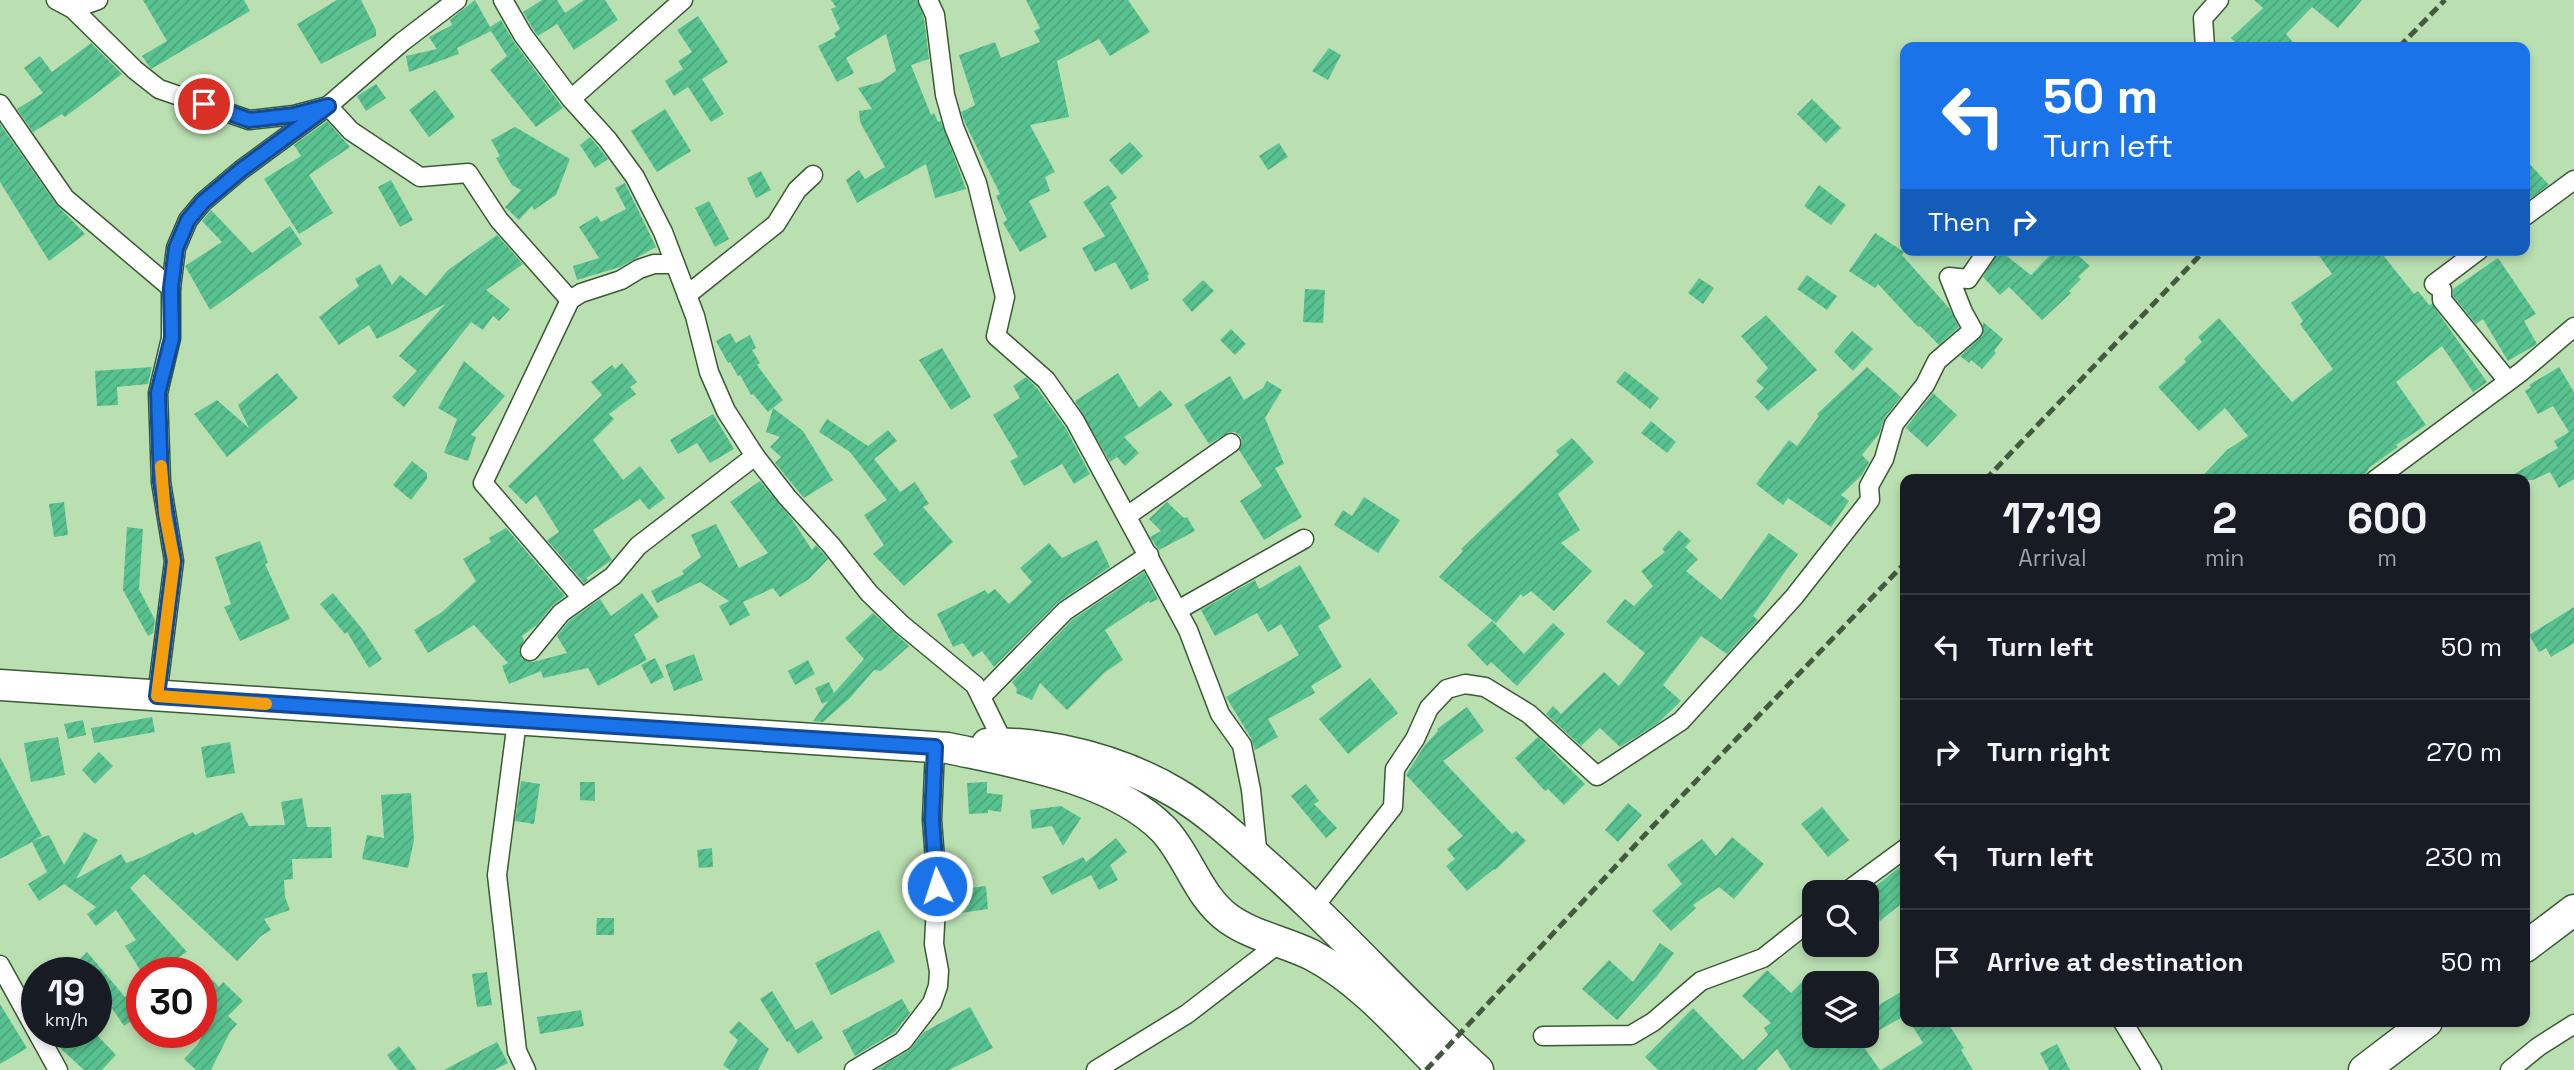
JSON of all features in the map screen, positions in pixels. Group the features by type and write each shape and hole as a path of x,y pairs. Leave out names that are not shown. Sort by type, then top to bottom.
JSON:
{"highway":[{"path":"0,685 941,748 1043,771 1086,784 1117,797 1144,813 1165,831 1214,906 1230,920 1282,941 1337,971 1363,991 1443,1070"},
{"path":"941,748 1003,742 1084,755 1129,770 1174,792 1210,816 1314,907 1478,1070"},
{"path":"2530,943 2574,910"},
{"path":"2364,1070 2420,1027"}],"street":[{"path":"56,0 73,9 135,70 159,89 249,120 294,115 328,106"},
{"path":"73,9 98,0"},
{"path":"157,696 174,561 161,482 158,393 172,338 171,288 176,248 188,220 203,202 241,170 328,106 402,42 457,0"},
{"path":"503,0 523,35 635,177 663,232 687,295 709,372 726,411 755,456 869,593 901,624 975,685 1003,742"},
{"path":"571,99 683,0"},
{"path":"928,0 935,15 945,95 954,127 977,183 1005,297 996,336 1046,380 1075,421 1178,610 1220,714 1242,745 1251,790 1258,858"},
{"path":"2205,42 2203,18 2219,0"},
{"path":"0,104 65,198 171,288"},
{"path":"328,106 351,131 420,177 468,173 499,220 570,300"},
{"path":"687,295 776,224 797,190 813,175"},
{"path":"2530,212 2574,180"},
{"path":"1314,907 1393,807 1395,769 1415,739 1429,708 1447,690 1465,684 1485,687 1529,715 1597,776 1681,721 1794,597 1870,500 1869,486 1884,460 1894,424 1925,385 1937,361 1973,330 1949,277 1968,279 1984,256"},
{"path":"2471,256 2434,285 2442,290 2442,300 2508,382"},
{"path":"581,597 483,483 570,300 580,293 621,280 639,269 654,264 675,264"},
{"path":"2383,474 2508,382 2574,327"},
{"path":"1127,516 1231,443"},
{"path":"530,651 561,613 613,576 632,552 658,530 755,456"},
{"path":"1178,610 1304,539"},
{"path":"982,696 1065,611 1149,555"},
{"path":"517,721 497,875 517,1051 526,1070"},
{"path":"854,1070 903,1041 932,1003 938,986 939,971 934,944 937,886 932,820 941,748"},
{"path":"1862,880 1900,852"},
{"path":"1543,1036 1631,1035 1653,1022 1701,981 1763,958 1802,927"},
{"path":"1096,1070 1187,1014 1282,941"},
{"path":"0,965 58,1070"},
{"path":"2510,1070 2538,1047 2574,1024"},
{"path":"2126,1027 2152,1070"}],"building":[{"path":"143,0 244,0 250,11 151,69 142,56 167,41"},
{"path":"337,0 361,0 376,30 376,36 321,64 297,24"},
{"path":"475,0 490,27 501,20 563,108 536,127 490,70 507,56 491,31 457,48 459,54 409,72 406,56 437,49 429,37 452,25 450,20"},
{"path":"542,0 557,0 565,13 584,0 605,0 618,20 574,50 557,24 538,36 533,29 523,12"},
{"path":"831,0 917,0 924,18 929,59 911,65 931,115 934,113 938,122 941,121 966,189 935,198 926,164 857,203 846,180 859,170 865,179 885,167 860,122 859,111 872,109 858,88 880,82 896,71 886,34 846,58 854,73 837,82 818,46 836,37 834,33 840,29 831,9 836,7"},
{"path":"1026,0 1128,0 1150,32 1110,56 1099,39 1057,61 1069,117 1030,125 1055,172 1045,177 1050,191 1029,201 1047,237 1020,252 1003,223 1007,220 996,196 1000,194 961,112 975,105 959,55 995,42 1001,58 1040,42 1034,31 1040,28"},
{"path":"2254,0 2362,0 2338,28 2312,7 2286,34 2293,42 2235,42 2231,38 2263,8"},
{"path":"698,16 728,62 702,79 724,114 711,122 688,87 674,96 665,81 683,69 678,61 692,52 677,30"},
{"path":"91,43 122,74 65,117 62,114 33,132 17,109 43,93 24,68 40,56 52,72"},
{"path":"1329,48 1341,55 1328,80 1312,71"},
{"path":"376,84 386,98 366,111 357,96"},
{"path":"435,90 455,117 429,137 409,110"},
{"path":"1812,99 1841,128 1826,143 1797,114"},
{"path":"665,109 691,151 657,172 631,131"},
{"path":"327,121 350,147 309,175 333,213 299,234 264,179 301,156 294,145"},
{"path":"0,124 56,204 85,234 49,261 0,182"},
{"path":"515,127 570,159 556,195 534,210 532,206 519,220 505,207 521,190 512,185 496,158 500,156 491,140"},
{"path":"590,137 608,159 595,168 580,145"},
{"path":"1130,142 1143,156 1122,175 1109,160"},
{"path":"1279,143 1288,157 1268,170 1259,156"},
{"path":"2530,164 2549,185 2530,197"},
{"path":"761,171 771,190 756,198 747,178"},
{"path":"391,180 413,220 400,227 378,187"},
{"path":"625,183 656,247 620,267 577,280 573,266 599,258 579,227 597,216 601,222 626,209 615,188"},
{"path":"1108,185 1117,198 1110,203 1149,274 1149,280 1131,290 1115,262 1095,272 1082,248 1105,236 1083,202"},
{"path":"1819,185 1846,205 1831,225 1804,206"},
{"path":"709,201 729,239 715,247 695,208"},
{"path":"211,210 252,253 290,226 302,244 210,310 185,266 222,242 202,221"},
{"path":"1875,233 1900,249 1900,256 1903,256 1949,308 1959,327 1939,345 1918,327 1878,284 1875,288 1849,271"},
{"path":"497,235 523,264 486,290 510,309 499,321 493,316 483,330 471,322 404,407 392,397 417,371 399,356 445,304 377,339 369,325 339,345 319,317 359,286 355,279 380,264 392,285 400,275 426,296 448,270"},
{"path":"1995,256 2007,256 2031,275 2049,256 2079,256 2090,266 2078,277 2081,279 2069,291 2071,293 2042,320 2009,287 2000,295 1983,277"},
{"path":"2319,256 2384,256 2414,294 2418,291 2429,305 2432,304 2487,382 2473,392 2442,346 2396,382 2426,425 2396,445 2398,447 2369,468 2366,474 2205,474 2227,450 2248,436 2225,408 2199,431 2158,387 2186,362 2184,359 2202,342 2198,337 2219,318 2292,402 2333,369 2300,324 2303,321 2291,303 2332,274"},
{"path":"2498,258 2536,314 2524,321 2537,344 2508,361 2483,319 2476,324 2453,296 2453,289"},
{"path":"1807,275 1837,296 1827,310 1797,289"},
{"path":"1699,278 1714,288 1703,304 1688,293"},
{"path":"1203,280 1214,291 1192,312 1182,300"},
{"path":"1305,289 1325,290 1323,323 1303,322"},
{"path":"1766,315 1817,370 1768,411 1755,397 1764,388 1756,381 1768,368 1741,336"},
{"path":"1983,322 2003,339 1994,351 1996,353 1982,369 1971,360 1969,363 1960,356 1983,335"},
{"path":"1231,329 1246,344 1235,355 1220,340"},
{"path":"1852,331 1873,349 1853,371 1834,352"},
{"path":"730,333 736,343 750,335 756,348 752,350 760,363 757,365 783,400 768,412 753,394 751,395 716,341"},
{"path":"942,348 971,397 951,410 919,360"},
{"path":"464,361 505,396 471,435 476,437 468,461 444,453 457,419 438,408"},
{"path":"622,363 637,382 630,387 636,394 609,414 614,419 593,440 623,480 640,466 665,498 649,510 640,499 593,530 612,560 586,578 588,580 584,583 547,540 559,532 536,495 526,504 508,486 602,395 591,382 612,365 615,369"},
{"path":"152,367 148,384 117,387 118,405 97,406 95,371"},
{"path":"1867,367 1901,397 1885,417 1879,434 1862,455 1869,462 1862,475 1841,495 1849,501 1831,527 1788,498 1783,505 1756,484 1789,440 1797,446 1819,416 1817,414"},
{"path":"2559,367 2574,392 2574,479 2559,488 2550,472 2533,480 2530,480 2530,474 2514,474 2558,448 2554,441 2569,432 2553,406 2538,414 2525,391 2531,387 2529,385"},
{"path":"1625,371 1659,398 1650,409 1616,382"},
{"path":"277,373 298,398 227,457 194,414 217,400 249,428 238,405"},
{"path":"1118,373 1139,408 1160,390 1173,405 1124,437 1139,453 1125,466 1117,457 1110,462 1075,401"},
{"path":"1230,376 1244,400 1263,388 1267,381 1282,390 1265,418 1284,464 1275,468 1302,517 1264,540 1240,501 1262,486 1239,450 1241,437 1235,432 1229,432 1209,444 1184,405"},
{"path":"1026,377 1065,427 1090,474 1074,484 1062,464 1024,486 1010,461 1018,457 993,415 1020,398 1013,386"},
{"path":"1933,393 1957,415 1927,447 1906,428"},
{"path":"773,408 803,431 833,480 804,498 775,463 781,457 770,447 780,437 766,432"},
{"path":"713,414 734,449 710,463 697,443 678,454 670,440"},
{"path":"827,419 868,446 888,430 897,441 874,459 900,492 915,482 929,504 923,507 953,542 904,586 873,554 884,545 864,515 887,500 850,452 819,432"},
{"path":"1651,421 1676,442 1667,453 1641,433"},
{"path":"1572,438 1594,462 1558,494 1580,530 1561,543 1592,571 1554,611 1531,591 1523,597 1521,594 1496,623 1439,577 1463,551 1461,549 1559,455 1556,451"},
{"path":"412,461 427,473 427,479 411,500 393,485"},
{"path":"760,481 791,518 812,550 816,545 828,559 809,579 780,597 773,588 743,602 750,615 730,626 719,606 729,601 700,582 657,603 651,591 684,574 682,571 701,557 691,535 716,524 739,568 768,553 730,502"},
{"path":"1364,497 1400,520 1378,553 1334,525 1343,510 1352,516"},
{"path":"64,502 68,535 54,537 49,504"},
{"path":"1167,502 1184,518 1187,517 1195,531 1159,550 1150,537 1161,531 1149,519"},
{"path":"127,527 143,529 139,589 155,620 153,633 148,636 123,590"},
{"path":"506,528 565,596 552,606 537,625 522,636 524,640 519,650 522,659 533,662 567,653 557,636 569,621 600,599 611,616 642,593 659,617 634,635 647,660 598,686 588,668 543,678 541,671 509,684 502,666 508,663 474,625 428,653 414,630 442,612 476,581 463,559 491,542 489,538"},
{"path":"1679,530 1691,541 1685,547 1698,559 1686,571 1721,600 1769,533 1798,554 1753,616 1758,620 1727,654 1701,636 1663,685 1681,701 1658,723 1620,747 1600,728 1581,746 1546,714 1553,706 1561,714 1604,672 1619,686 1645,653 1606,622 1625,599 1634,606 1653,586 1641,571 1665,552 1662,549"},
{"path":"1097,540 1110,567 1057,603 994,667 982,651 973,657 963,643 953,647 937,614 985,590 988,594 995,589 1009,604 1032,582 1020,568 1049,543 1062,558"},
{"path":"260,541 268,563 265,564 290,619 240,641 224,607 231,604 215,557"},
{"path":"1300,565 1331,618 1318,626 1342,667 1311,686 1315,693 1268,719 1278,737 1255,750 1251,738 1226,697 1299,655 1281,624 1268,632 1257,613 1215,636 1201,610 1255,580 1259,589"},
{"path":"1144,572 1158,599 1150,603 1149,601 1105,630 1123,660 1105,672 1067,710 1040,683 1032,700 1016,693 1017,689 1012,682 1072,620"},
{"path":"333,593 382,659 369,668 347,632 345,634 320,604"},
{"path":"2574,607 2574,643 2551,657 2546,648 2539,652 2530,634"},
{"path":"873,613 909,646 881,671 874,670 850,698 823,722 813,721 828,701 822,704 815,688 829,682 834,693 864,659 845,638"},
{"path":"1492,621 1524,654 1553,623 1565,634 1517,686 1491,662 1487,666 1467,645"},
{"path":"694,654 703,680 674,691 665,665"},
{"path":"655,658 664,677 651,684 641,665"},
{"path":"808,660 815,674 795,685 788,671"},
{"path":"1370,678 1398,713 1348,754 1319,719"},
{"path":"1467,707 1484,731 1443,761 1512,834 1516,831 1526,841 1467,891 1446,866 1455,859 1447,849 1463,836 1406,775 1437,729"},
{"path":"152,717 155,732 94,743 91,728"},
{"path":"83,720 86,735 68,739 64,724"},
{"path":"58,737 65,775 31,782 24,743"},
{"path":"1538,737 1585,784 1564,805 1548,789 1545,791 1515,758"},
{"path":"230,742 235,773 206,778 201,747"},
{"path":"99,752 113,766 95,784 82,770"},
{"path":"0,757 42,836 32,841 49,835 64,865 84,832 98,840 76,879 121,854 126,863 193,832 195,835 242,812 249,826 285,825 281,802 302,798 307,827 331,827 332,858 292,859 293,879 284,880 285,897 290,910 264,919 271,930 261,936 237,961 144,874 130,888 187,952 179,957 132,957 125,946 136,940 116,910 96,926 87,914 96,907 64,884 39,901 28,884 47,872 32,842 0,859"},
{"path":"521,781 540,784 534,824 515,821"},
{"path":"580,782 595,782 595,801 580,800"},
{"path":"987,782 987,793 1003,795 1001,812 988,810 988,813 969,814 967,783"},
{"path":"1306,784 1319,801 1314,804 1337,828 1326,838 1291,796"},
{"path":"411,793 414,840 408,868 362,859 367,835 384,838 381,795"},
{"path":"1628,803 1642,815 1618,842 1605,830"},
{"path":"1061,806 1081,818 1063,846 1052,826 1032,829 1030,810"},
{"path":"1822,807 1849,840 1828,857 1801,824"},
{"path":"1732,837 1764,864 1734,899 1719,887 1693,905 1696,908 1671,931 1652,911 1682,884 1667,865 1702,839 1716,856"},
{"path":"1116,838 1127,852 1110,865 1118,880 1099,890 1091,875 1052,895 1042,877 1083,857 1086,862"},
{"path":"712,848 713,867 699,868 697,850"},
{"path":"1900,867 1900,905 1880,921 1879,883"},
{"path":"986,886 988,909 947,915 948,891"},
{"path":"597,918 614,918 614,935 596,935"},
{"path":"879,930 895,962 831,995 815,963"},
{"path":"1660,943 1674,953 1617,1020 1582,989 1609,960 1633,982"},
{"path":"1767,970 1791,993 1802,982 1802,1048 1864,1048 1880,1070 1791,1070 1777,1049 1756,1070 1658,1070 1645,1057 1693,1008 1743,1060 1768,1035 1764,1028 1771,1023 1742,996"},
{"path":"487,972 492,1005 477,1007 472,974"},
{"path":"112,982 126,996 124,1026 113,1006"},
{"path":"223,982 243,1001 228,1016 237,1024 230,1032 211,1070 196,1070 184,1059 194,1048 217,1048 217,985 219,987"},
{"path":"772,991 796,1030 812,1020 823,1038 798,1054 789,1041 787,1042 760,999"},
{"path":"1900,993 1900,1018 1879,1030 1879,1005"},
{"path":"902,999 910,1013 895,1032 855,1056 842,1031"},
{"path":"0,1004 21,1038 21,1048 27,1048 0,1064"},
{"path":"970,1007 993,1048 949,1070 876,1070 909,1050 924,1032"},
{"path":"581,1010 584,1026 540,1034 537,1017"},
{"path":"739,1021 769,1049 758,1070 730,1070 723,1065 738,1040 729,1032"},
{"path":"1913,1027 1950,1027 1964,1048 1961,1050 1973,1070 1881,1070 1923,1043"},
{"path":"497,1042 508,1063 494,1070 444,1070"},
{"path":"2057,1044 2070,1070 2049,1070 2040,1053"},
{"path":"399,1046 417,1070 398,1070 387,1055"},
{"path":"60,1048 109,1048 116,1055 102,1070 84,1070"}],"railway":[{"path":"2404,42 2445,0"},
{"path":"1991,474 2199,256"},
{"path":"1426,1070 1654,825 1900,568"}],"slow traffic":[{"path":"161,466 165,514 174,561 157,696 266,704"}],"route":[{"path":"204,104 249,120 294,115 328,106 276,143 203,202 188,220 176,248 171,288 172,338 158,393 161,482 174,561 157,696 935,747 932,820 937,886"}]}
